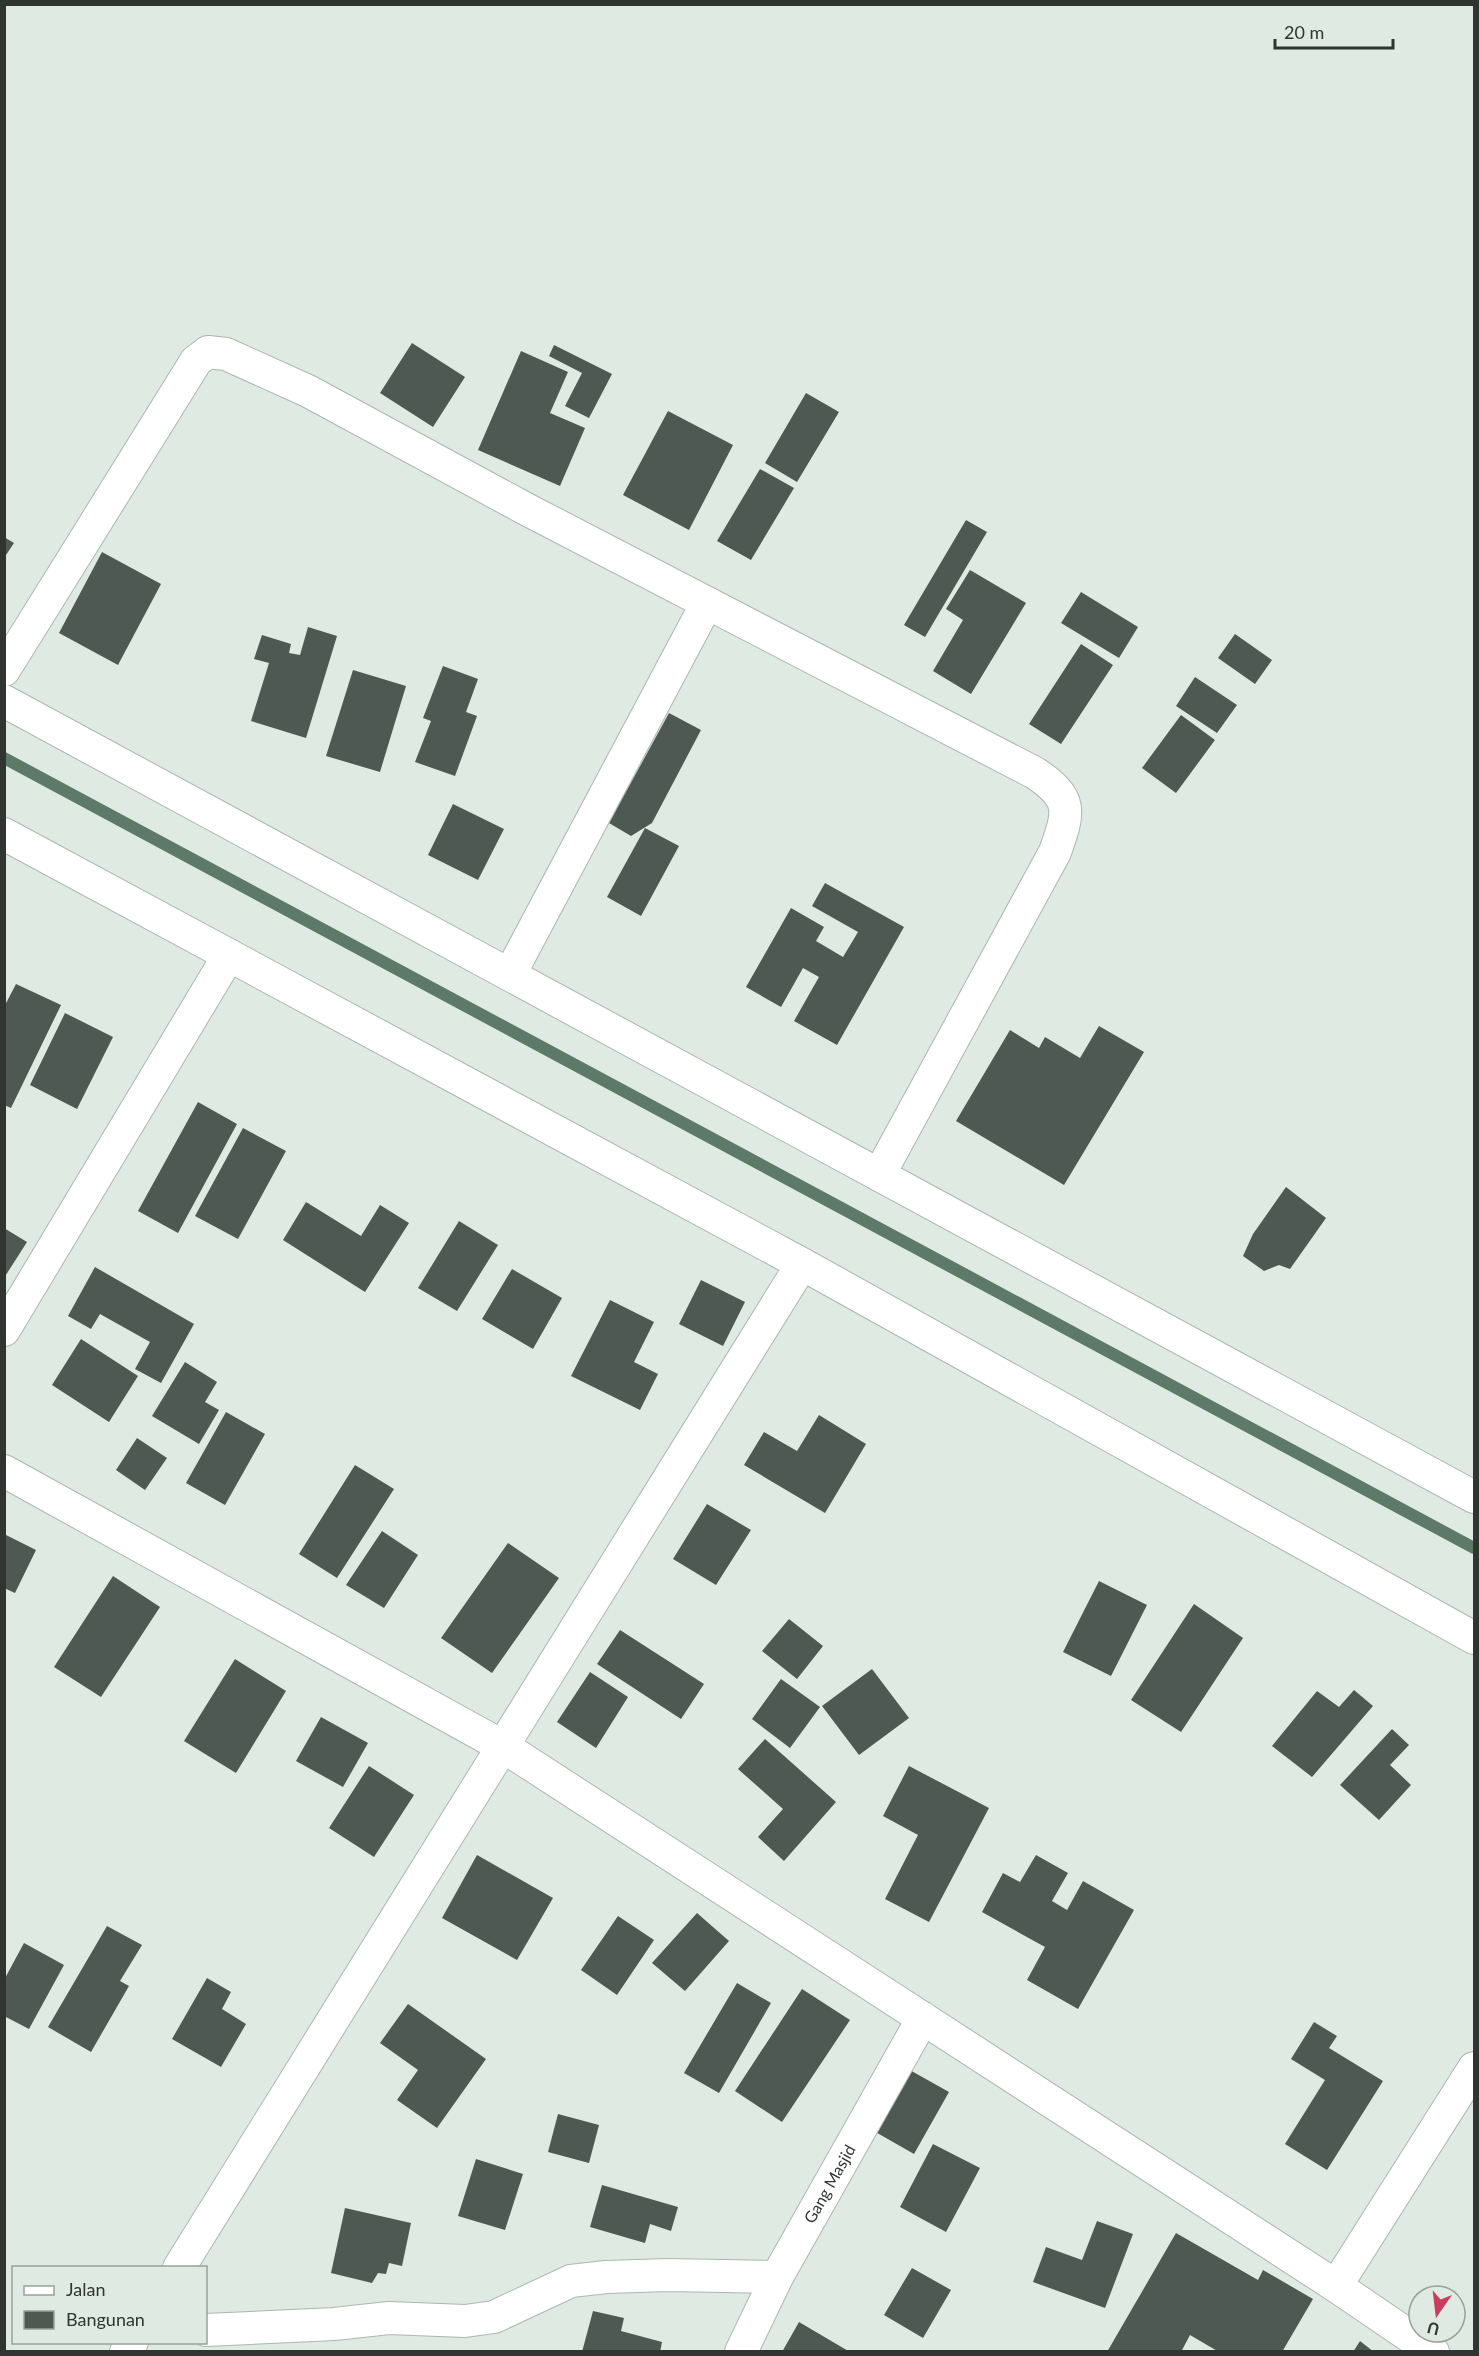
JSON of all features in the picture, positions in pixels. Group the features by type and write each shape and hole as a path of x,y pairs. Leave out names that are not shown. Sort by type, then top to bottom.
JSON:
{"street":[{"path":"4,670 196,361 208,352 226,354 308,391 526,509 1035,773 1055,786 1066,804 1064,826 1055,852 879,1175"},
{"path":"510,974 707,603"},
{"path":"4,701 1474,1497"},
{"path":"4,834 802,1264 1474,1638"},
{"path":"4,1330 229,955"},
{"path":"179,2266 504,1747 802,1264"},
{"path":"4,1471 504,1747 1336,2286 1433,2352"},
{"name":"Gang Masjid","path":"741,2352 777,2277 923,2018"},
{"path":"1336,2286 1474,2068"},
{"path":"207,2330 334,2324 389,2318 465,2321 494,2317 571,2282 606,2277 668,2275 777,2277"}],"building":[{"path":"412,343 465,377 433,427 380,393"},
{"path":"554,345 612,374 589,418 565,406 582,373 549,356"},
{"path":"521,351 568,372 550,413 585,428 560,486 478,450"},
{"path":"806,393 839,412 797,482 765,463"},
{"path":"668,411 733,445 689,530 623,495"},
{"path":"760,469 794,488 751,560 717,541"},
{"path":"966,520 987,532 925,637 904,625"},
{"path":"4,537 14,543 4,558"},
{"path":"102,552 161,584 118,665 59,633"},
{"path":"970,570 1026,603 971,694 933,671 963,620 946,609"},
{"path":"1081,592 1138,627 1119,658 1061,623"},
{"path":"308,627 337,636 306,738 251,721 269,663 254,659 262,635 291,644 289,653 300,655"},
{"path":"1235,634 1272,660 1255,684 1218,658"},
{"path":"1081,644 1113,665 1061,744 1029,724"},
{"path":"443,666 478,679 466,712 477,716 455,776 415,762 431,721 423,718"},
{"path":"353,670 406,686 380,772 326,756"},
{"path":"1195,677 1237,705 1217,733 1176,706"},
{"path":"669,713 701,730 652,823 631,836 609,823"},
{"path":"1181,715 1215,740 1176,793 1142,768"},
{"path":"453,804 504,829 478,880 428,855"},
{"path":"645,828 679,846 641,916 607,897"},
{"path":"825,883 904,927 837,1045 794,1021 819,977 803,968 781,1007 746,987 791,908 824,927 816,941 843,957 858,932 812,906"},
{"path":"16,984 61,1005 11,1108 4,1105 4,1007"},
{"path":"65,1013 113,1037 77,1109 30,1085"},
{"path":"1099,1026 1144,1052 1064,1185 956,1121 1010,1030 1039,1048 1045,1037 1080,1058"},
{"path":"198,1102 237,1124 178,1233 138,1211"},
{"path":"243,1128 286,1151 238,1239 195,1216"},
{"path":"1286,1187 1326,1218 1290,1269 1279,1265 1264,1271 1243,1256 1253,1234"},
{"path":"306,1202 361,1236 380,1205 409,1223 365,1292 283,1240"},
{"path":"459,1221 498,1245 457,1311 418,1288"},
{"path":"4,1228 27,1242 4,1278"},
{"path":"95,1267 194,1324 161,1383 135,1369 150,1342 100,1314 91,1329 68,1316"},
{"path":"512,1269 562,1298 533,1349 482,1319"},
{"path":"701,1280 745,1302 723,1346 679,1324"},
{"path":"610,1300 654,1322 634,1362 658,1374 640,1410 571,1376"},
{"path":"81,1339 138,1376 109,1422 52,1385"},
{"path":"185,1362 217,1382 205,1402 219,1410 199,1444 152,1416"},
{"path":"226,1412 265,1434 225,1505 186,1483"},
{"path":"819,1415 866,1444 825,1513 744,1465 764,1432 797,1451"},
{"path":"137,1438 167,1458 145,1490 116,1470"},
{"path":"355,1465 394,1489 337,1578 299,1554"},
{"path":"707,1504 751,1530 716,1585 673,1559"},
{"path":"382,1531 418,1555 384,1608 346,1585"},
{"path":"4,1534 36,1550 15,1593 4,1588"},
{"path":"508,1543 559,1578 492,1673 441,1638"},
{"path":"113,1576 160,1607 101,1697 54,1667"},
{"path":"1099,1581 1147,1605 1111,1676 1063,1652"},
{"path":"1194,1604 1243,1638 1181,1732 1131,1700"},
{"path":"789,1619 823,1646 797,1679 762,1651"},
{"path":"620,1630 704,1684 681,1719 597,1664"},
{"path":"235,1659 286,1691 236,1773 184,1741"},
{"path":"872,1669 909,1718 859,1755 822,1706"},
{"path":"590,1672 628,1697 596,1748 557,1722"},
{"path":"781,1679 820,1707 790,1748 752,1719"},
{"path":"1354,1690 1373,1706 1312,1777 1272,1746 1317,1691 1339,1707"},
{"path":"321,1717 368,1743 343,1787 296,1761"},
{"path":"1392,1729 1409,1745 1390,1765 1411,1785 1379,1820 1340,1785"},
{"path":"765,1739 836,1802 784,1861 758,1837 783,1809 738,1769"},
{"path":"369,1766 414,1795 374,1857 329,1828"},
{"path":"909,1766 989,1808 929,1922 885,1899 918,1835 883,1816"},
{"path":"477,1855 553,1898 517,1960 442,1918"},
{"path":"1036,1855 1068,1873 1052,1901 1067,1910 1083,1881 1134,1910 1078,2009 1027,1980 1045,1947 982,1912 1003,1873 1020,1882"},
{"path":"697,1913 729,1941 685,1991 652,1963"},
{"path":"618,1916 654,1940 617,1995 581,1970"},
{"path":"107,1926 142,1945 120,1981 129,1986 91,2052 48,2027"},
{"path":"24,1943 64,1965 29,2029 4,2016 4,1980"},
{"path":"207,1978 231,1992 222,2009 246,2024 221,2067 172,2039"},
{"path":"737,1983 771,2003 719,2093 684,2073"},
{"path":"802,1989 850,2020 782,2122 735,2091"},
{"path":"408,2004 486,2059 437,2128 397,2100 418,2070 380,2043"},
{"path":"1314,2022 1337,2036 1329,2048 1383,2081 1327,2170 1285,2144 1325,2080 1291,2059"},
{"path":"908,2069 949,2092 914,2154 872,2130"},
{"path":"558,2114 599,2125 589,2163 548,2152"},
{"path":"933,2144 980,2168 946,2232 900,2207"},
{"path":"476,2159 523,2174 505,2230 458,2216"},
{"path":"602,2185 678,2207 671,2231 650,2224 645,2243 590,2227"},
{"path":"345,2208 411,2223 402,2266 389,2263 386,2274 378,2273 372,2283 331,2273"},
{"path":"1097,2221 1133,2234 1105,2308 1033,2282 1046,2247 1082,2260"},
{"path":"1176,2233 1258,2280 1263,2270 1313,2299 1282,2352 1219,2352 1190,2335 1181,2352 1107,2352"},
{"path":"912,2268 951,2290 923,2338 884,2315"},
{"path":"593,2311 624,2318 621,2331 662,2342 660,2352 582,2352"},
{"path":"799,2322 850,2352 782,2352"},
{"path":"1360,2341 1374,2352 1353,2352"}],"waterway":[{"path":"4,758 1474,1548"}]}
